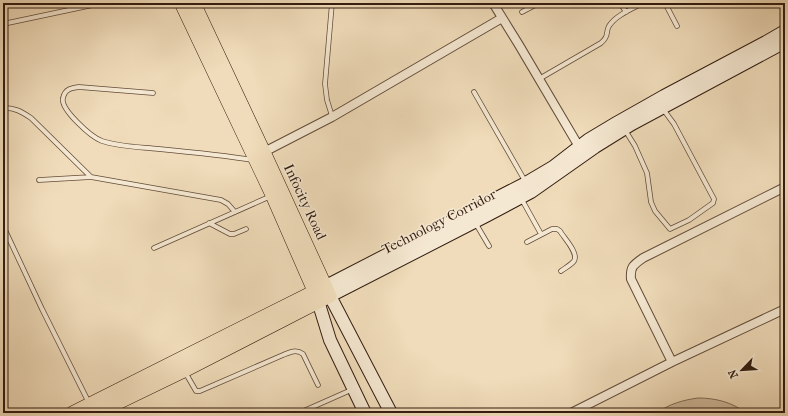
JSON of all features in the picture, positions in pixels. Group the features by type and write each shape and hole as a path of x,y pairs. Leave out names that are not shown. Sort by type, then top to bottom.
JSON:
{"main road":[{"name":"Infocity Road","path":"181,3 260,156 272,195 322,294"},
{"name":"Infocity Road","path":"194,3 322,294"},
{"name":"Technology Corridor","path":"93,409 184,371 322,294"},
{"path":"72,413 93,409 322,294"}],"street":[{"path":"493,3 582,151"},
{"path":"260,156 332,117 502,18"},
{"path":"322,294 526,183 582,151 588,140 664,96 785,31"},
{"name":"Technology Corridor","path":"322,294 475,222 531,192 582,151 785,42"},
{"path":"672,362 631,279 631,271 634,264 643,258 785,187"},
{"name":"Infocity Road","path":"322,294 330,340 365,413"},
{"name":"Infocity Road","path":"322,294 391,413"},
{"path":"571,413 672,362 785,309"}],"lane":[{"path":"3,24 102,3"},
{"path":"332,3 325,84 327,100 332,117"},
{"path":"522,12 539,3"},
{"path":"620,3 626,12"},
{"path":"539,79 601,43 606,39 608,28 614,20 643,3"},
{"path":"665,3 677,26"},
{"path":"153,93 79,87 69,88 64,93 62,99 71,116 94,137 101,141 209,154 260,156"},
{"path":"474,92 526,183"},
{"path":"3,108 14,108 31,118 91,177"},
{"path":"624,129 635,146 647,173 651,202 655,211 670,229 689,220 713,203 714,199 674,124 662,108"},
{"path":"39,180 91,177 221,200 228,204 235,212"},
{"path":"154,248 272,195"},
{"path":"521,197 541,234"},
{"path":"475,222 489,246"},
{"path":"210,223 230,234 246,229"},
{"path":"527,242 552,230 557,229 560,231 575,254 574,262 561,271"},
{"path":"5,230 42,309 93,409"},
{"path":"184,371 196,391 200,391 283,355 294,351 299,351 303,354 318,385"},
{"path":"299,413 353,389"}],"shaded area":[{"path":"698,398 723,401 741,409 746,413 657,413 676,403"}]}
